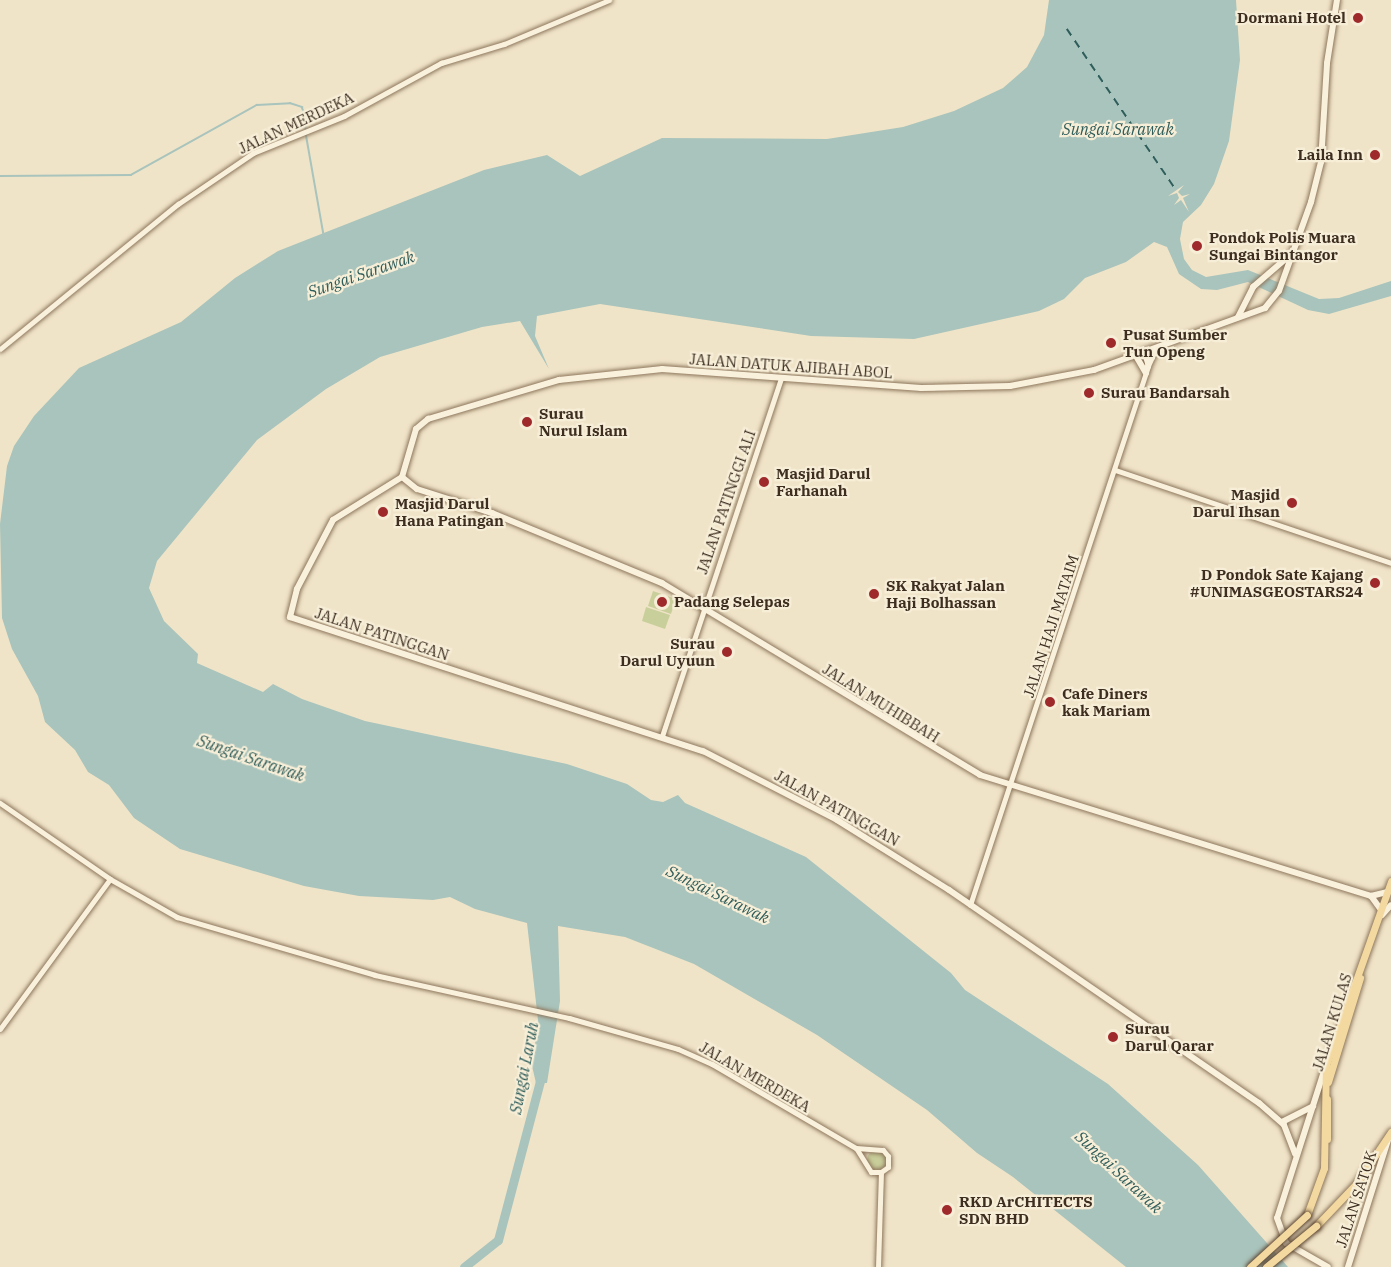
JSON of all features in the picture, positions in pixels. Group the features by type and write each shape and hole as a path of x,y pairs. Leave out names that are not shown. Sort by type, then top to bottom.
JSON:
{"main road":[{"name":"JALAN DATUK AJIBAH ABOL","path":"402,477 422,423 529,386 592,374 662,369 965,389 1063,378 1156,349 1274,302 1311,202 1323,152 1327,63 1337,0"},
{"path":"1238,317 1253,287 1291,254"},
{"path":"1136,356 1147,369 1156,349"},
{"name":"JALAN MUHIBBAH","path":"402,477 417,489 583,549 662,583 940,754 1010,786 1371,896"},
{"name":"JALAN PATINGGAN","path":"402,477 333,520 297,589 290,617 662,736 706,753 837,820 970,905 1282,1122"},
{"name":"JALAN KULAS","path":"1328,1267 1286,1243 1278,1226 1279,1208 1295,1154 1391,881"},
{"path":"1389,890 1371,896 1381,912 1391,905"},
{"name":"JALAN KULAS","path":"1250,1267 1307,1215 1324,1168 1331,1066 1381,912"},
{"name":"JALAN KULAS","path":"1324,1168 1326,1065"},
{"path":"1295,1154 1282,1122 1313,1106"},
{"name":"JALAN SATOK","path":"1266,1267 1316,1226 1356,1184 1390,1136"},
{"name":"JALAN SATOK","path":"1348,1267 1390,1136"}],"street":[{"name":"JALAN MERDEKA","path":"0,349 198,189 253,153 323,126 441,63 504,44 609,0"},
{"path":"1144,353 1147,369"},
{"name":"JALAN HAJI MATAIM","path":"970,905 1147,369"},
{"name":"JALAN PATINGGI ALI","path":"662,736 781,378"},
{"path":"1114,470 1391,563"},
{"path":"0,803 110,879 0,1029"},
{"name":"JALAN MERDEKA","path":"110,879 177,917 375,975 569,1018 697,1056 856,1148"},
{"path":"856,1148 869,1151 879,1148 888,1156 888,1167 881,1172 871,1172"},
{"path":"856,1148 865,1159 878,1188"},
{"path":"865,1159 869,1151"},
{"path":"878,1267 878,1188 881,1172"}],"green space":[{"name":"Padang Selepas","path":"653,591 676,599 671,614 648,606"},
{"path":"646,607 670,615 665,629 642,621"},
{"path":"877,1150 884,1153 887,1160 884,1167 877,1170 870,1167 867,1160 870,1153"}],"water":[{"name":"Sungai Sarawak","path":"1049,0 1236,0 1240,60 1229,141 1214,184 1201,205 1183,222 1180,239 1184,259 1192,270 1206,277 1248,270 1319,299 1339,298 1391,281 1391,296 1329,314 1308,310 1248,282 1217,290 1201,289 1179,274 1167,247 1154,242 1126,262 1085,278 1064,299 1039,311 914,339 811,336 600,304 537,316 535,336 549,369 520,321 482,327 380,357 326,389 257,440 157,561 149,588 164,621 198,654 197,663 263,692 273,684 302,699 365,721 567,764 627,784 651,800 663,802 678,795 685,803 806,857 951,973 965,990 1108,1084 1198,1165 1288,1267 1126,1267 1013,1177 977,1153 927,1110 817,1035 694,964 625,937 558,926 560,1001 547,1083 536,1083 532,1066 538,1020 527,923 475,909 450,897 433,900 359,896 304,886 180,849 134,818 109,785 88,772 75,750 45,722 38,696 12,649 2,618 0,524 7,466 14,446 34,416 79,368 181,322 235,278 278,251 484,170 547,155 580,176 662,138 827,139 903,127 954,111 1003,88 1027,67 1044,35"}],"pier":[{"path":"1184,185 1178,192 1182,196 1190,194 1183,198 1189,212 1181,200 1174,205 1179,198 1177,193 1168,196"}],"waterway":[{"path":"0,176 131,175 257,105 290,103 302,107 307,119 306,129"},
{"path":"306,133 324,235"},
{"name":"Sungai Laruh","path":"464,1267 498,1240 542,1073"}],"ferry route":[{"path":"1067,29 1176,190"}],"place":[{"name":"Dormani Hotel","path":"1358,18"},
{"name":"Laila Inn","path":"1375,155"},
{"name":"Pondok Polis Muara Sungai Bintangor","path":"1197,246"},
{"name":"Pusat Sumber Tun Openg","path":"1111,343"},
{"name":"Surau Bandarsah","path":"1089,393"},
{"name":"Surau Nurul Islam","path":"527,422"},
{"name":"Masjid Darul Farhanah","path":"764,482"},
{"name":"Masjid Darul Ihsan","path":"1292,503"},
{"name":"Masjid Darul Hana Patingan","path":"383,512"},
{"name":"D Pondok Sate Kajang #UNIMASGEOSTARS24","path":"1375,583"},
{"name":"SK Rakyat Jalan Haji Bolhassan","path":"874,594"},
{"name":"Padang Selepas","path":"662,602"},
{"name":"Surau Darul Uyuun","path":"727,652"},
{"name":"Cafe Diners kak Mariam","path":"1050,702"},
{"name":"Surau Darul Qarar","path":"1113,1037"},
{"name":"RKD ArCHITECTS SDN BHD","path":"947,1210"}]}
